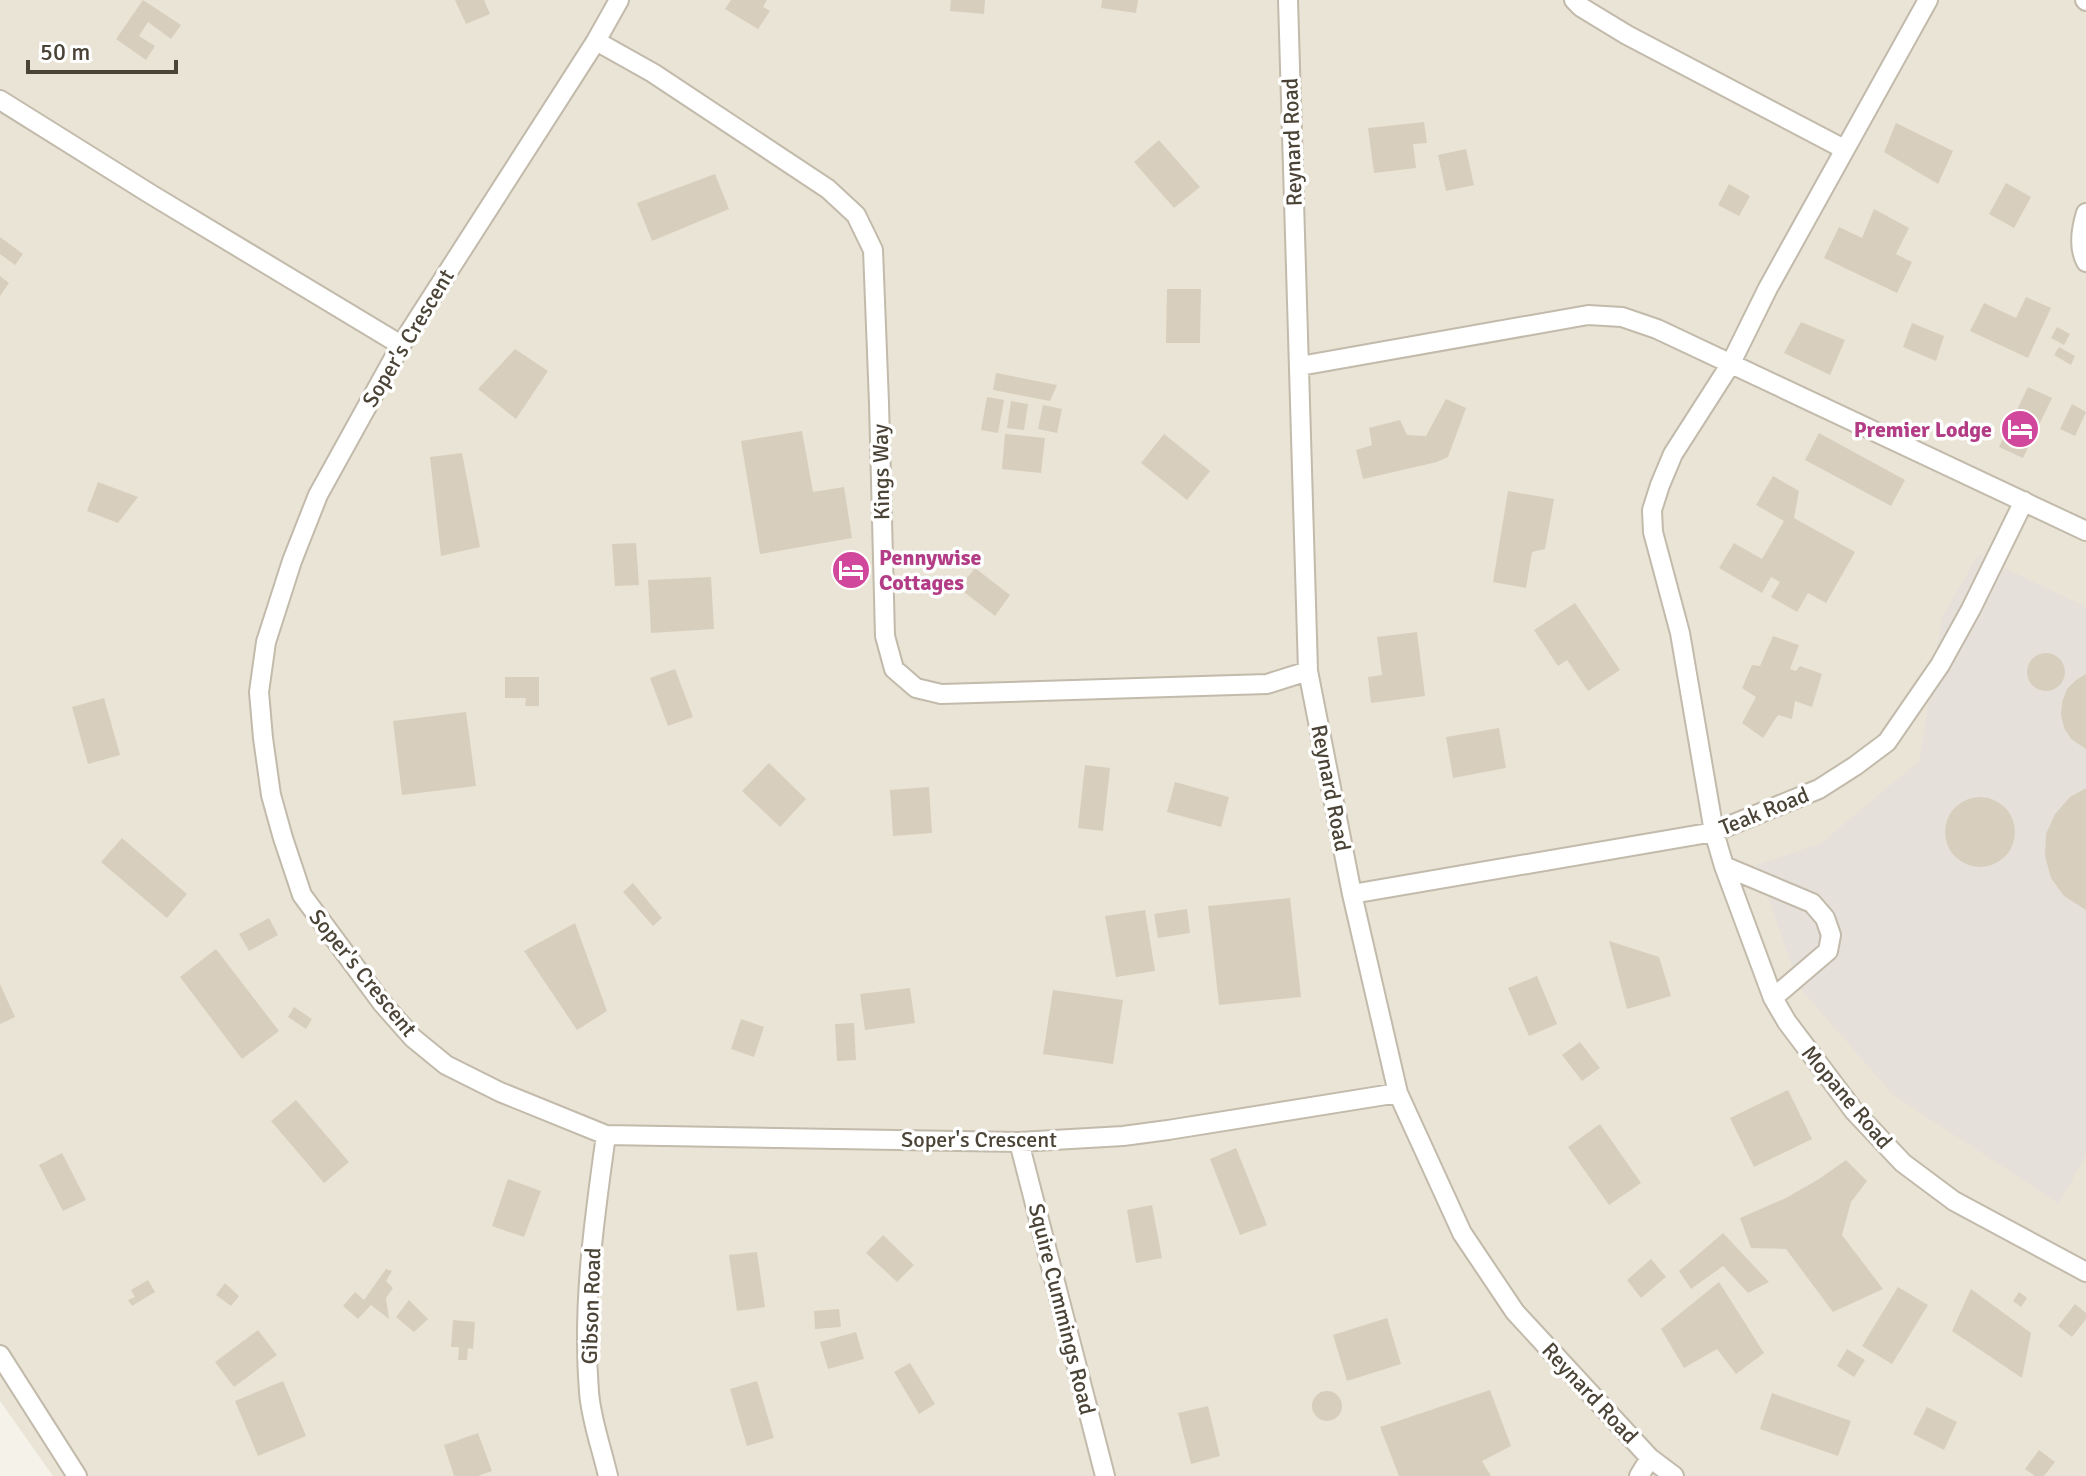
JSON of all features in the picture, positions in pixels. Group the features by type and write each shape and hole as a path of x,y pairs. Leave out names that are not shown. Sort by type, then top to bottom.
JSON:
{"street":[{"name":"Soper's Crescent","path":"619,0 596,41 401,345 318,495 292,561 266,642 259,692 271,795 302,895 382,1003 413,1038 446,1065 500,1092 606,1135 1019,1142 1153,1132 1398,1093"},
{"name":"Reynard Road","path":"1288,0 1308,671 1352,894 1398,1093 1462,1233 1515,1312 1650,1458 1674,1476"},
{"path":"1574,0 1627,35 1844,149"},
{"name":"Mopane Road","path":"1928,0 1768,288 1730,365 1673,454 1652,510 1653,532 1680,633 1714,832 1773,998 1787,1022 1854,1111 1903,1163 1954,1201 2086,1272"},
{"name":"Kings Way","path":"596,41 653,73 828,189 856,215 873,250 885,636 894,669 916,688 941,694 1267,684 1308,671"},
{"path":"0,100 401,345"},
{"path":"2086,213 2080,248 2086,262"},
{"path":"1300,366 1588,315 1622,317 1657,329 2086,531"},
{"name":"Teak Road","path":"1352,894 1714,832 1819,789 1887,742 1940,665 2024,501"},
{"path":"1724,866 1812,903 1825,918 1831,935 1828,951 1773,998"},
{"name":"Gibson Road","path":"606,1135 586,1312 589,1395 608,1476"},
{"name":"Squire Cummings Road","path":"1019,1142 1105,1476"},
{"path":"0,1355 77,1476"},
{"path":"1639,1476 1650,1458"}],"shaded area":[{"path":"0,0 2086,0 2086,1476 53,1476 0,1401"},
{"path":"1978,555 2086,607 2086,1155 2059,1204 1892,1094 1799,987 1757,865 1821,843 1919,761 1942,617"}],"building":[{"path":"143,0 181,25 171,39 148,22 139,36 155,46 146,60 116,39"},
{"path":"455,0 484,0 490,14 466,24"},
{"path":"731,0 767,0 763,7 770,11 758,29 725,9"},
{"path":"951,0 985,0 984,14 950,11"},
{"path":"1102,0 1138,0 1136,13 1101,8"},
{"path":"1424,122 1427,143 1413,144 1416,168 1374,173 1368,128"},
{"path":"1896,123 1953,151 1938,184 1884,152"},
{"path":"1159,140 1200,187 1174,208 1134,162"},
{"path":"1466,149 1474,185 1446,191 1438,155"},
{"path":"715,174 729,209 652,241 637,203"},
{"path":"2006,183 2031,197 2014,228 1989,214"},
{"path":"1729,184 1750,196 1739,216 1718,205"},
{"path":"1874,209 1909,228 1896,254 1912,262 1897,293 1824,258 1839,227 1862,238"},
{"path":"0,237 23,254 15,265 0,254"},
{"path":"0,276 9,283 0,296"},
{"path":"1167,289 1201,289 1200,343 1166,343"},
{"path":"2026,297 2051,308 2028,358 1970,331 1984,303 2016,318"},
{"path":"1801,322 1845,340 1830,375 1784,353"},
{"path":"1912,323 1944,336 1936,361 1903,347"},
{"path":"2057,327 2070,334 2064,345 2051,338"},
{"path":"2059,347 2075,356 2071,365 2054,355"},
{"path":"515,349 548,371 516,419 478,389"},
{"path":"996,373 1057,385 1050,401 993,390"},
{"path":"2028,387 2052,398 2023,458 1999,447"},
{"path":"987,397 1004,400 998,433 981,430"},
{"path":"1446,399 1466,408 1448,457 1363,479 1356,450 1372,445 1369,428 1400,420 1407,435 1426,436"},
{"path":"1011,401 1028,404 1024,430 1007,428"},
{"path":"2072,404 2086,412 2075,436 2060,429"},
{"path":"1043,405 1062,409 1057,433 1038,429"},
{"path":"802,431 813,492 844,487 852,538 760,554 741,441"},
{"path":"1819,433 1905,480 1891,506 1805,460"},
{"path":"1005,434 1045,438 1041,473 1002,469"},
{"path":"1164,434 1210,471 1187,500 1141,463"},
{"path":"462,453 480,547 441,556 430,457"},
{"path":"1773,476 1799,491 1794,518 1855,552 1826,603 1808,593 1797,612 1771,597 1780,582 1771,577 1762,593 1719,568 1734,543 1762,559 1784,521 1756,505"},
{"path":"98,482 138,497 118,523 87,511"},
{"path":"1508,491 1554,499 1545,549 1532,552 1526,588 1493,582"},
{"path":"636,543 639,585 615,586 612,544"},
{"path":"975,568 1010,595 995,616 959,588"},
{"path":"711,577 714,629 651,633 648,580"},
{"path":"1575,603 1620,670 1588,691 1567,660 1558,666 1534,630"},
{"path":"1417,632 1425,696 1371,703 1368,677 1382,675 1377,637"},
{"path":"1773,636 1799,645 1790,669 1796,671 1800,666 1822,674 1812,707 1795,701 1792,719 1778,715 1763,738 1742,723 1756,697 1742,688 1752,665 1760,666"},
{"path":"2046,653 2059,659 2065,672 2059,685 2046,691 2033,685 2027,672 2033,659"},
{"path":"675,669 693,717 668,726 650,678"},
{"path":"2086,674 2086,749 2071,739 2061,715 2067,689"},
{"path":"505,677 539,677 539,706 525,706 526,698 505,698"},
{"path":"104,698 120,755 88,764 72,707"},
{"path":"466,712 476,786 402,795 393,721"},
{"path":"1499,728 1506,768 1453,778 1446,737"},
{"path":"769,763 806,799 780,827 742,791"},
{"path":"1085,765 1110,768 1103,831 1078,828"},
{"path":"1175,782 1229,797 1221,827 1167,812"},
{"path":"929,787 932,833 893,836 890,790"},
{"path":"2086,788 2086,910 2064,896 2051,878 2045,856 2046,834 2055,814 2070,797"},
{"path":"1980,797 2005,807 2015,832 2005,857 1980,867 1955,857 1945,832 1955,807"},
{"path":"122,838 187,894 167,918 101,862"},
{"path":"633,883 662,918 653,926 623,892"},
{"path":"1290,898 1301,997 1219,1005 1208,906"},
{"path":"1187,909 1190,933 1158,938 1154,914"},
{"path":"1145,910 1155,971 1116,977 1105,916"},
{"path":"269,918 278,935 249,951 239,934"},
{"path":"575,923 607,1011 577,1030 524,951"},
{"path":"1609,941 1659,957 1671,996 1627,1009"},
{"path":"216,949 279,1031 242,1059 180,977"},
{"path":"1537,976 1557,1024 1529,1036 1508,988"},
{"path":"0,984 15,1017 0,1024"},
{"path":"910,988 915,1023 865,1030 860,994"},
{"path":"1053,990 1123,1000 1113,1064 1043,1054"},
{"path":"294,1007 312,1019 306,1029 288,1017"},
{"path":"741,1019 764,1027 754,1057 731,1049"},
{"path":"854,1023 856,1060 837,1061 835,1024"},
{"path":"1580,1042 1600,1068 1582,1081 1562,1055"},
{"path":"1788,1090 1812,1139 1754,1167 1730,1118"},
{"path":"296,1100 349,1162 324,1183 271,1121"},
{"path":"1600,1124 1641,1183 1609,1205 1568,1147"},
{"path":"1236,1148 1267,1225 1240,1235 1210,1159"},
{"path":"62,1153 86,1200 63,1211 39,1165"},
{"path":"1846,1160 1867,1181 1851,1202 1842,1235 1883,1289 1833,1312 1786,1249 1751,1248 1740,1218 1786,1198"},
{"path":"508,1179 541,1191 524,1237 492,1226"},
{"path":"1152,1205 1162,1258 1136,1263 1127,1210"},
{"path":"1723,1233 1769,1282 1748,1293 1723,1266 1691,1289 1679,1271"},
{"path":"883,1235 914,1265 897,1282 866,1253"},
{"path":"757,1252 765,1307 737,1311 729,1255"},
{"path":"1651,1259 1666,1277 1641,1298 1627,1280"},
{"path":"386,1269 392,1271 386,1281 393,1288 386,1298 389,1319 371,1305 358,1319 343,1306 355,1292 364,1300"},
{"path":"148,1280 155,1292 132,1306 128,1300 135,1297 131,1290"},
{"path":"1719,1282 1764,1353 1736,1374 1717,1349 1684,1368 1661,1329"},
{"path":"225,1283 239,1296 231,1306 216,1295"},
{"path":"1898,1287 1928,1305 1892,1364 1862,1346"},
{"path":"1971,1289 2031,1333 2022,1378 1952,1331"},
{"path":"2019,1292 2027,1298 2021,1307 2013,1301"},
{"path":"409,1300 428,1319 414,1332 396,1317"},
{"path":"2075,1304 2086,1313 2086,1319 2072,1337 2058,1326"},
{"path":"839,1309 841,1327 815,1329 814,1311"},
{"path":"1387,1318 1401,1364 1347,1381 1333,1335"},
{"path":"453,1320 475,1322 473,1349 468,1348 467,1360 458,1360 459,1347 451,1347"},
{"path":"258,1330 277,1355 234,1387 215,1362"},
{"path":"856,1332 864,1359 828,1369 820,1342"},
{"path":"1847,1349 1865,1360 1854,1377 1837,1366"},
{"path":"910,1363 935,1404 919,1414 894,1372"},
{"path":"283,1381 306,1436 258,1456 235,1401"},
{"path":"757,1381 774,1438 747,1446 730,1389"},
{"path":"1490,1390 1511,1446 1482,1461 1491,1476 1399,1476 1380,1427"},
{"path":"1327,1391 1338,1395 1342,1406 1338,1417 1327,1421 1316,1417 1312,1406 1316,1395"},
{"path":"1772,1393 1851,1421 1838,1456 1760,1429"},
{"path":"1208,1406 1220,1456 1191,1464 1178,1413"},
{"path":"1927,1407 1957,1422 1944,1450 1913,1434"},
{"path":"478,1433 492,1471 478,1476 454,1476 444,1445"},
{"path":"2039,1450 2055,1462 2044,1476 2035,1476 2025,1469"}],"place":[{"name":"Premier Lodge","path":"2020,429"},
{"name":"Pennywise Cottages","path":"851,570"}]}
